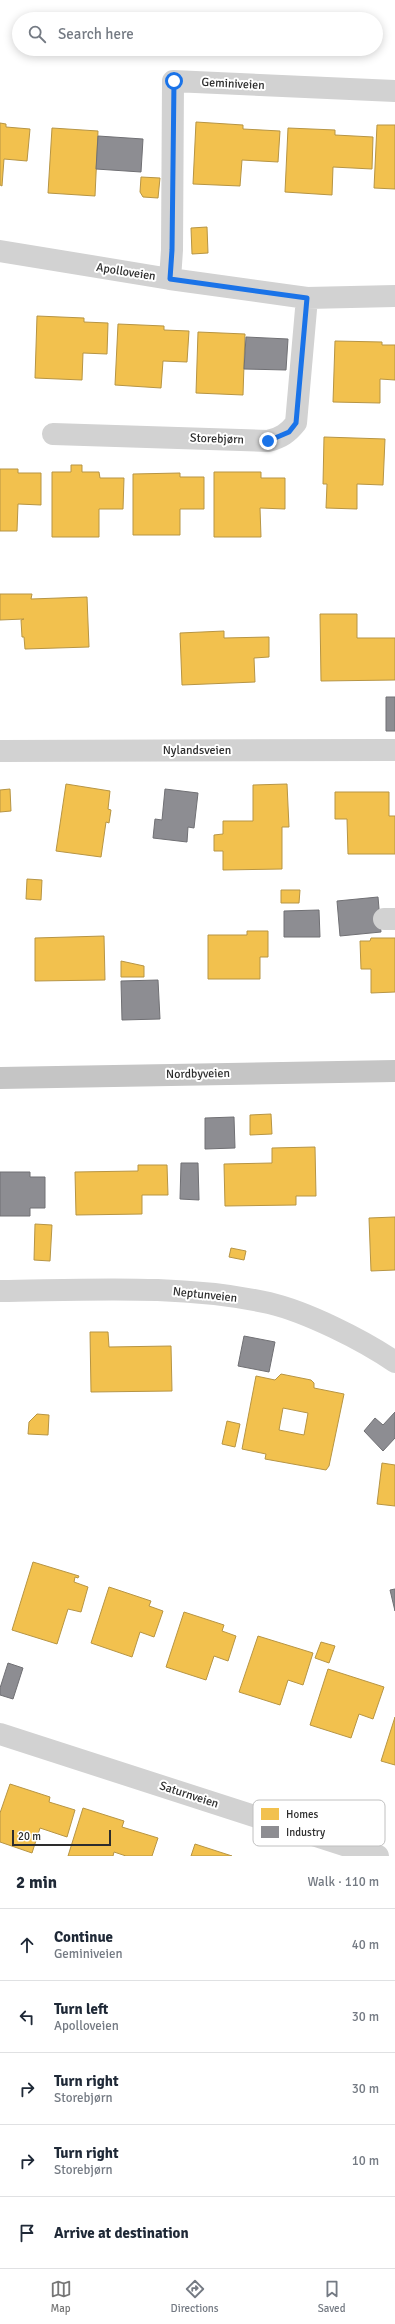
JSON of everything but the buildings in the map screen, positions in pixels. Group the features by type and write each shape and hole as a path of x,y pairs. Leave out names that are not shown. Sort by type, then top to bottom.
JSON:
{"main road":[{"name":"Nordbyveien","path":"0,1078 395,1071"}],"street":[{"name":"Geminiveien","path":"170,279 172,250 174,81 395,91"},
{"name":"Apolloveien","path":"0,251 170,279 307,298 395,296"},
{"name":"Storebjørn","path":"53,434 268,441 278,438 289,432 296,423 307,298"},
{"name":"Nylandsveien","path":"0,751 395,750"},
{"name":"Neptunveien","path":"0,1291 172,1291 237,1297 271,1304 301,1315 337,1330 395,1362"},
{"name":"Saturnveien","path":"0,1734 253,1816"},
{"name":"Saturnveien","path":"347,1846 378,1856"}],"route":[{"path":"174,81 172,250 170,279 307,298 296,423 289,432 268,441"}]}
